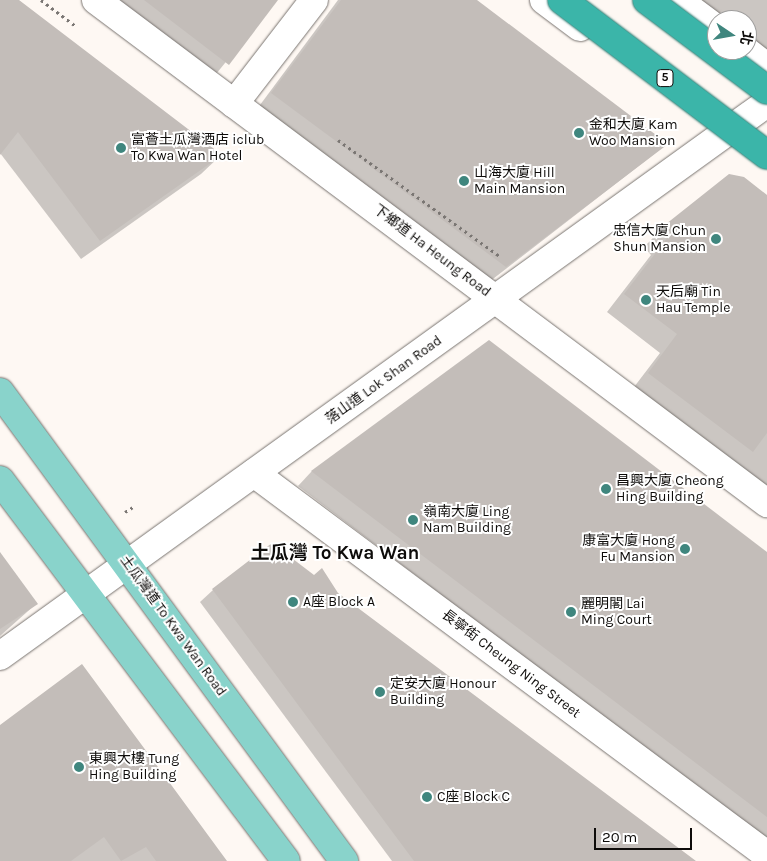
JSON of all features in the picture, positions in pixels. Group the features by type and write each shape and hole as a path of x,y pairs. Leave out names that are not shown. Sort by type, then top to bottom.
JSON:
{"highway":[{"name":"5","path":"562,0 767,155"},
{"path":"647,0 767,90"}],"main road":[{"name":"土瓜灣道 To Kwa Wan Road","path":"0,392 344,861"},
{"path":"0,480 286,861"}],"street":[{"name":"下鄉道 Ha Heung Road","path":"96,0 767,504"},
{"path":"234,104 314,0"},
{"path":"544,0 767,167"},
{"path":"678,0 707,22"},
{"name":"落山道 Lok Shan Road","path":"0,656 85,594 128,566 767,103"},
{"name":"長寧街 Cheung Ning Street","path":"254,473 767,855"}],"path":[{"path":"336,138 487,250 510,259"}],"building":[{"name":"富薈土瓜灣酒店 iclub To Kwa Wan Hotel","path":"0,0 19,0 222,155 100,241 18,132 0,155"},
{"path":"144,0 278,0 229,65"},
{"path":"341,0 477,0 668,144 506,267 271,93"},
{"path":"729,174 744,177 767,195 767,433 753,452 648,373 677,334 624,294 668,237 661,228"},
{"path":"489,340 767,552 767,817 311,471"},
{"name":"定安大廈 Honour Building","path":"272,543 314,575 322,568 338,593 696,861 414,861 212,589"},
{"path":"0,552 38,604 0,629"},
{"name":"東興大樓 Tung Hing Building","path":"82,664 227,861 156,861 146,847 121,861 104,837 71,861 0,861 0,725"}],"place":[{"name":"金和大廈 Kam Woo Mansion","path":"579,133"},
{"name":"富薈土瓜灣酒店 iclub To Kwa Wan Hotel","path":"121,148"},
{"name":"山海大廈 Hill Main Mansion","path":"464,181"},
{"name":"忠信大廈 Chun Shun Mansion","path":"716,239"},
{"name":"天后廟 Tin Hau Temple","path":"646,300"},
{"name":"昌興大廈 Cheong Hing Building","path":"606,489"},
{"name":"嶺南大廈 Ling Nam Building","path":"413,520"},
{"name":"康富大廈 Hong Fu Mansion","path":"685,549"},
{"name":"A座 Block A","path":"293,602"},
{"name":"麗明閣 Lai Ming Court","path":"571,612"},
{"name":"定安大廈 Honour Building","path":"380,692"},
{"name":"東興大樓 Tung Hing Building","path":"79,767"},
{"name":"C座 Block C","path":"427,797"}],"district":[{"name":"土瓜灣 To Kwa Wan","path":"335,554"}]}
